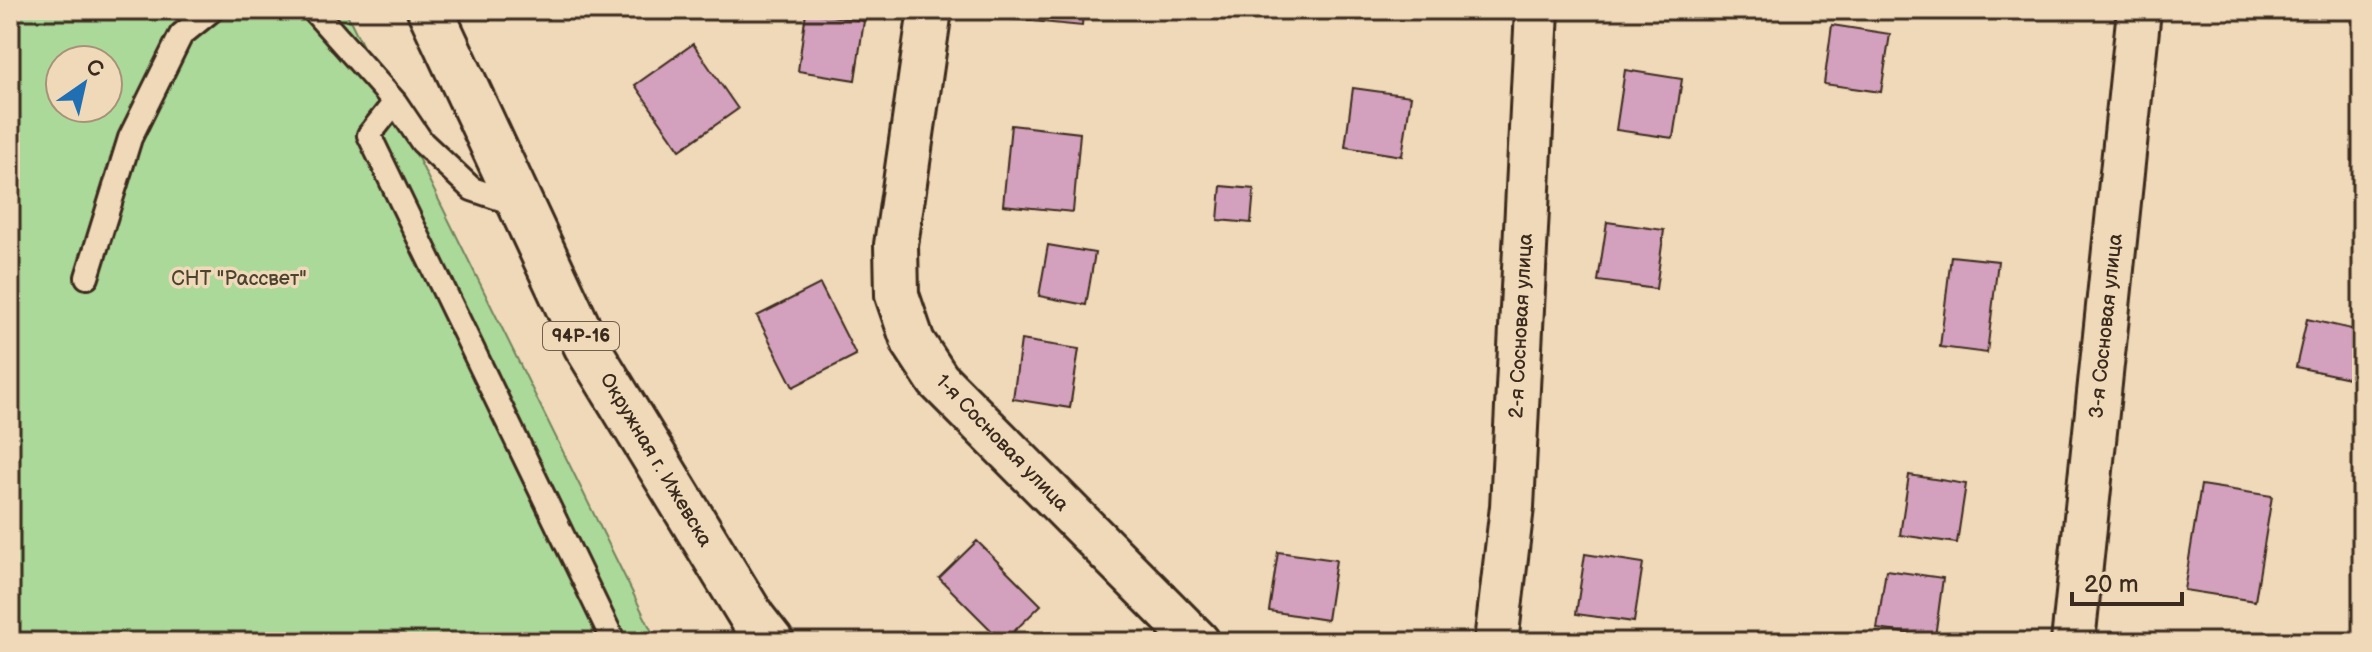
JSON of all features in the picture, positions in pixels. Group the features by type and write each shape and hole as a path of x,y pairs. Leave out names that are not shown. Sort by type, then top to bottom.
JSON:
{"main road":[{"name":"Окружная г. Ижевска","path":"430,10 586,345 753,619 771,642"}],"street":[{"name":"1-я Сосновая улица","path":"930,10 896,245 897,295 913,342 938,380 1198,642"},
{"name":"2-я Сосновая улица","path":"1496,642 1512,507 1537,10"},
{"name":"3-я Сосновая улица","path":"2073,642 2139,10"}],"lane":[{"path":"87,277 130,138 181,35 212,10"},
{"path":"313,10 395,102 422,142 472,189 521,205"},
{"path":"395,102 369,135 614,642"}],"green space":[{"name":"СНТ \"Рассвет\"","path":"10,10 345,10 657,642 10,642"}],"building":[{"path":"1013,10 1083,10 1082,26 1012,19"},
{"path":"806,12 864,21 855,80 798,71"},
{"path":"2362,20 2362,65 2356,64"},
{"path":"1832,25 1890,34 1881,92 1824,84"},
{"path":"693,44 738,109 680,150 635,85"},
{"path":"1625,70 1682,79 1673,138 1616,130"},
{"path":"1353,88 1411,96 1402,156 1345,147"},
{"path":"1011,125 1080,133 1073,212 1003,205"},
{"path":"1221,186 1254,189 1251,223 1218,220"},
{"path":"1607,222 1664,230 1656,289 1598,281"},
{"path":"1048,245 1095,253 1086,305 1039,296"},
{"path":"1951,256 1998,261 1987,353 1940,347"},
{"path":"820,284 856,355 793,387 757,316"},
{"path":"2307,319 2360,331 2349,378 2296,367"},
{"path":"1021,340 1079,349 1070,408 1013,399"},
{"path":"1909,475 1966,484 1957,543 1900,535"},
{"path":"2201,485 2272,496 2255,601 2184,590"},
{"path":"977,541 1041,605 1003,642 939,578"},
{"path":"1278,552 1336,560 1327,620 1269,611"},
{"path":"1585,554 1643,563 1634,622 1576,614"},
{"path":"1886,570 1943,578 1935,637 1877,629"}]}
